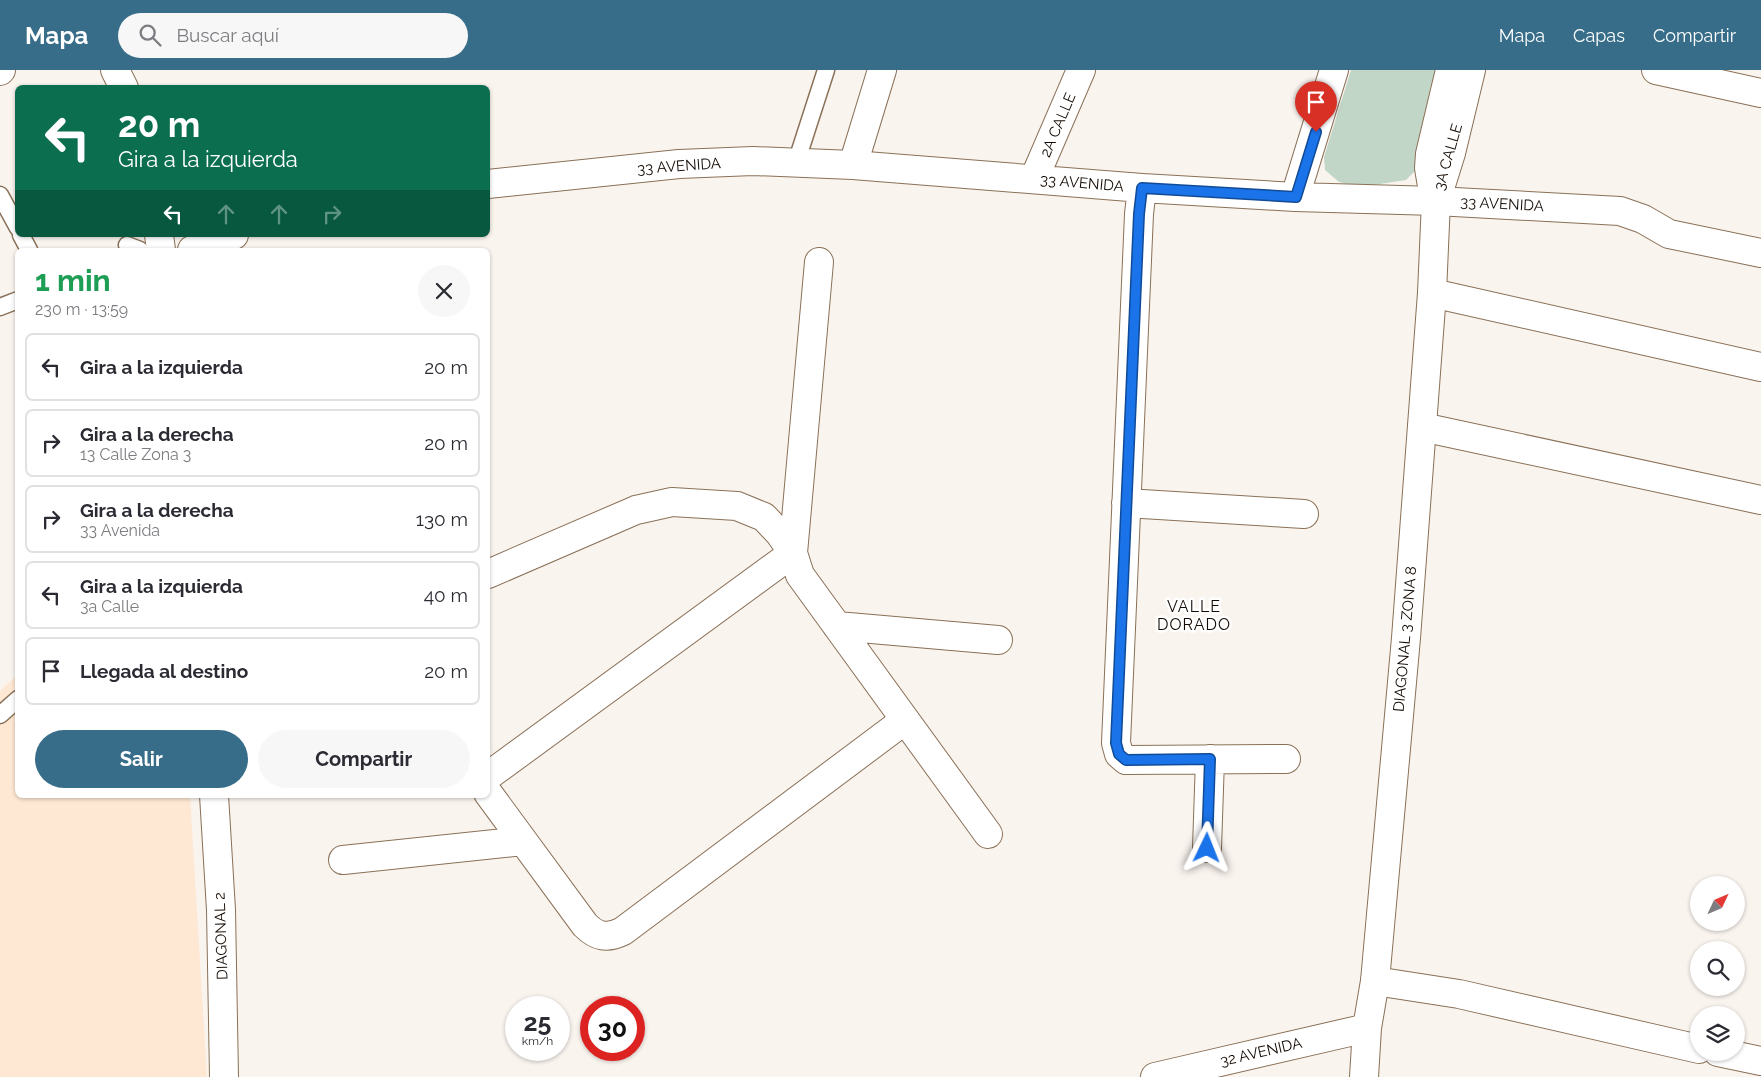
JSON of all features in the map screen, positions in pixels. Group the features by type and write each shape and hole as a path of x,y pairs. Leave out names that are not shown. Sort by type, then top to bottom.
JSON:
{"street":[{"path":"115,70 122,85"},
{"path":"131,70 134,85"},
{"path":"853,165 882,70"},
{"name":"2A CALLE","path":"1034,179 1081,70"},
{"path":"1296,197 1334,70"},
{"name":"3A CALLE","path":"1436,201 1430,184 1430,154 1450,70"},
{"name":"3A CALLE","path":"1436,201 1451,153 1471,70"},
{"path":"1656,70 1761,93"},
{"name":"33 AVENIDA","path":"490,184 679,164 753,161 853,165 1142,188 1296,197 1436,201 1620,211 1643,219 1669,234 1761,253"},
{"path":"1142,188 1139,214 1116,743 1119,754 1126,760 1286,758"},
{"name":"DIAGONAL 3 ZONA 8","path":"1364,1077 1367,1028 1375,981 1422,426 1432,292 1436,201"},
{"path":"198,248 228,237"},
{"path":"490,775 793,553 819,262"},
{"path":"1432,292 1761,367"},
{"path":"1422,426 1761,500"},
{"path":"490,573 636,510 672,502 737,506 764,517 780,534 793,553 800,574 988,834"},
{"path":"1126,503 1304,514"},
{"path":"837,626 998,640"},
{"path":"490,795 592,932 600,936 616,935 905,720"},
{"path":"1207,848 1210,759"},
{"name":"DIAGONAL 2","path":"214,798 221,910 224,1077"},
{"path":"344,860 524,841"},
{"path":"1375,981 1459,994 1690,1047"},
{"name":"32 AVENIDA","path":"1154,1077 1367,1028"},
{"path":"1745,1058 1761,1061"}],"lane":[{"path":"796,163 826,70"},
{"path":"0,195 15,222"},
{"path":"0,307 15,301"},
{"path":"0,714 15,702"}],"shaded area":[{"path":"15,677 15,798 190,798 207,1077 0,1077 0,691"}],"green space":[{"path":"1351,70 1445,70 1424,162 1406,180 1360,187 1339,182 1325,170 1324,157"}],"district":[{"name":"VALLE DORADO","path":"1194,615"}],"route":[{"path":"1207,848 1210,759 1126,760 1119,754 1116,743 1139,214 1142,188 1296,197 1316,132"}]}
